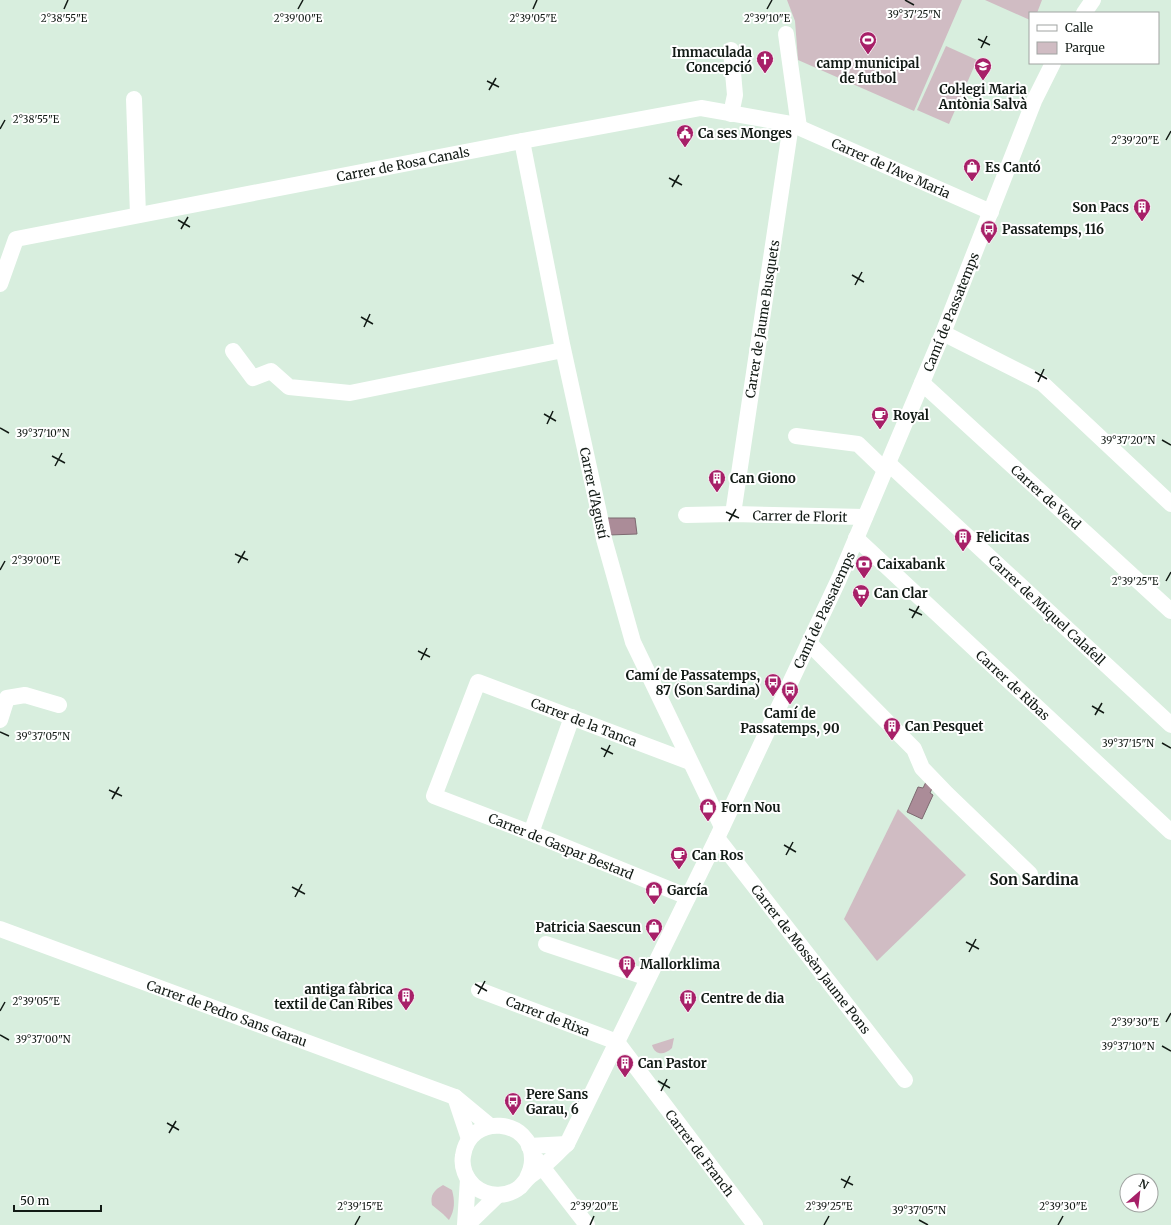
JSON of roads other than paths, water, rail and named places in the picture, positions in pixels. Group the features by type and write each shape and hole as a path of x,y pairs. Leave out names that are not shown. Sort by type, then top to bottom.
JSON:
{"street":[{"path":"1085,12 1094,0"},
{"name":"Carrer de Jaume Busquets","path":"733,514 795,126 786,34"},
{"path":"731,50 735,95 732,114"},
{"name":"Camí de Passatemps","path":"567,1144 720,832 838,579 943,334 1034,101 1052,64"},
{"path":"134,99 138,215"},
{"name":"Carrer de Rosa Canals","path":"0,284 16,239 522,140 701,108 795,126"},
{"name":"Carrer de l'Ave Maria","path":"795,126 991,212"},
{"name":"Carrer d'Agustí","path":"522,140 563,350 604,539 633,642 690,762 720,832"},
{"path":"943,334 1042,383 1171,504"},
{"path":"233,351 252,378 271,371 289,387 350,393 563,350"},
{"name":"Carrer de Verd","path":"922,383 1171,611"},
{"name":"Carrer de Miquel Calafell","path":"796,436 858,444 886,466 1171,725"},
{"name":"Carrer de Florit","path":"686,515 733,514 865,517"},
{"name":"Carrer de Ribas","path":"856,538 1171,832"},
{"path":"809,642 914,749 922,768 1030,874"},
{"name":"Carrer de la Tanca","path":"434,796 478,682 690,762"},
{"path":"0,720 7,698 24,695 59,705"},
{"path":"531,833 572,717"},
{"name":"Carrer de Gaspar Bestard","path":"434,796 531,833 688,897"},
{"name":"Carrer de Mossèn Jaume Pons","path":"720,832 905,1080"},
{"name":"Carrer de Pedro Sans Garau","path":"0,929 455,1097 490,1126"},
{"path":"546,944 648,978"},
{"name":"Carrer de Rixa","path":"479,990 617,1042"},
{"name":"Carrer de Franch","path":"617,1042 755,1225"},
{"path":"455,1097 469,1139"},
{"path":"567,1144 542,1167 528,1178 520,1187 509,1193 498,1195 481,1191 473,1185 464,1169 462,1158 464,1148 469,1139 475,1133 490,1126 502,1125 513,1129 523,1136 542,1167 586,1225"},
{"path":"530,1149 567,1144"},
{"path":"528,1178 532,1167 530,1149"},
{"path":"466,1225 468,1178"},
{"path":"466,1225 498,1195"}],"place":[{"name":"camp municipal de futbol","path":"868,55"},
{"name":"Immaculada Concepció","path":"765,74"},
{"name":"Col·legi Maria Antònia Salvà","path":"983,81"},
{"name":"Ca ses Monges","path":"685,148"},
{"name":"Es Cantó","path":"972,182"},
{"name":"Son Pacs","path":"1142,222"},
{"name":"Passatemps, 116","path":"989,244"},
{"name":"Royal","path":"880,430"},
{"name":"Can Giono","path":"717,493"},
{"name":"Felicitas","path":"963,552"},
{"name":"Caixabank","path":"864,579"},
{"name":"Can Clar","path":"861,608"},
{"name":"Camí de Passatemps, 87 (Son Sardina)","path":"773,697"},
{"name":"Camí de Passatemps, 90","path":"790,705"},
{"name":"Can Pesquet","path":"892,741"},
{"name":"Forn Nou","path":"708,822"},
{"name":"Can Ros","path":"679,870"},
{"name":"García","path":"654,905"},
{"name":"Patricia Saescun","path":"654,942"},
{"name":"Mallorklima","path":"627,979"},
{"name":"antiga fàbrica textil de Can Ribes","path":"406,1011"},
{"name":"Centre de dia","path":"688,1013"},
{"name":"Can Pastor","path":"625,1078"},
{"name":"Pere Sans Garau, 6","path":"513,1116"}],"district":[{"name":"Son Sardina","path":"1034,880"}]}
